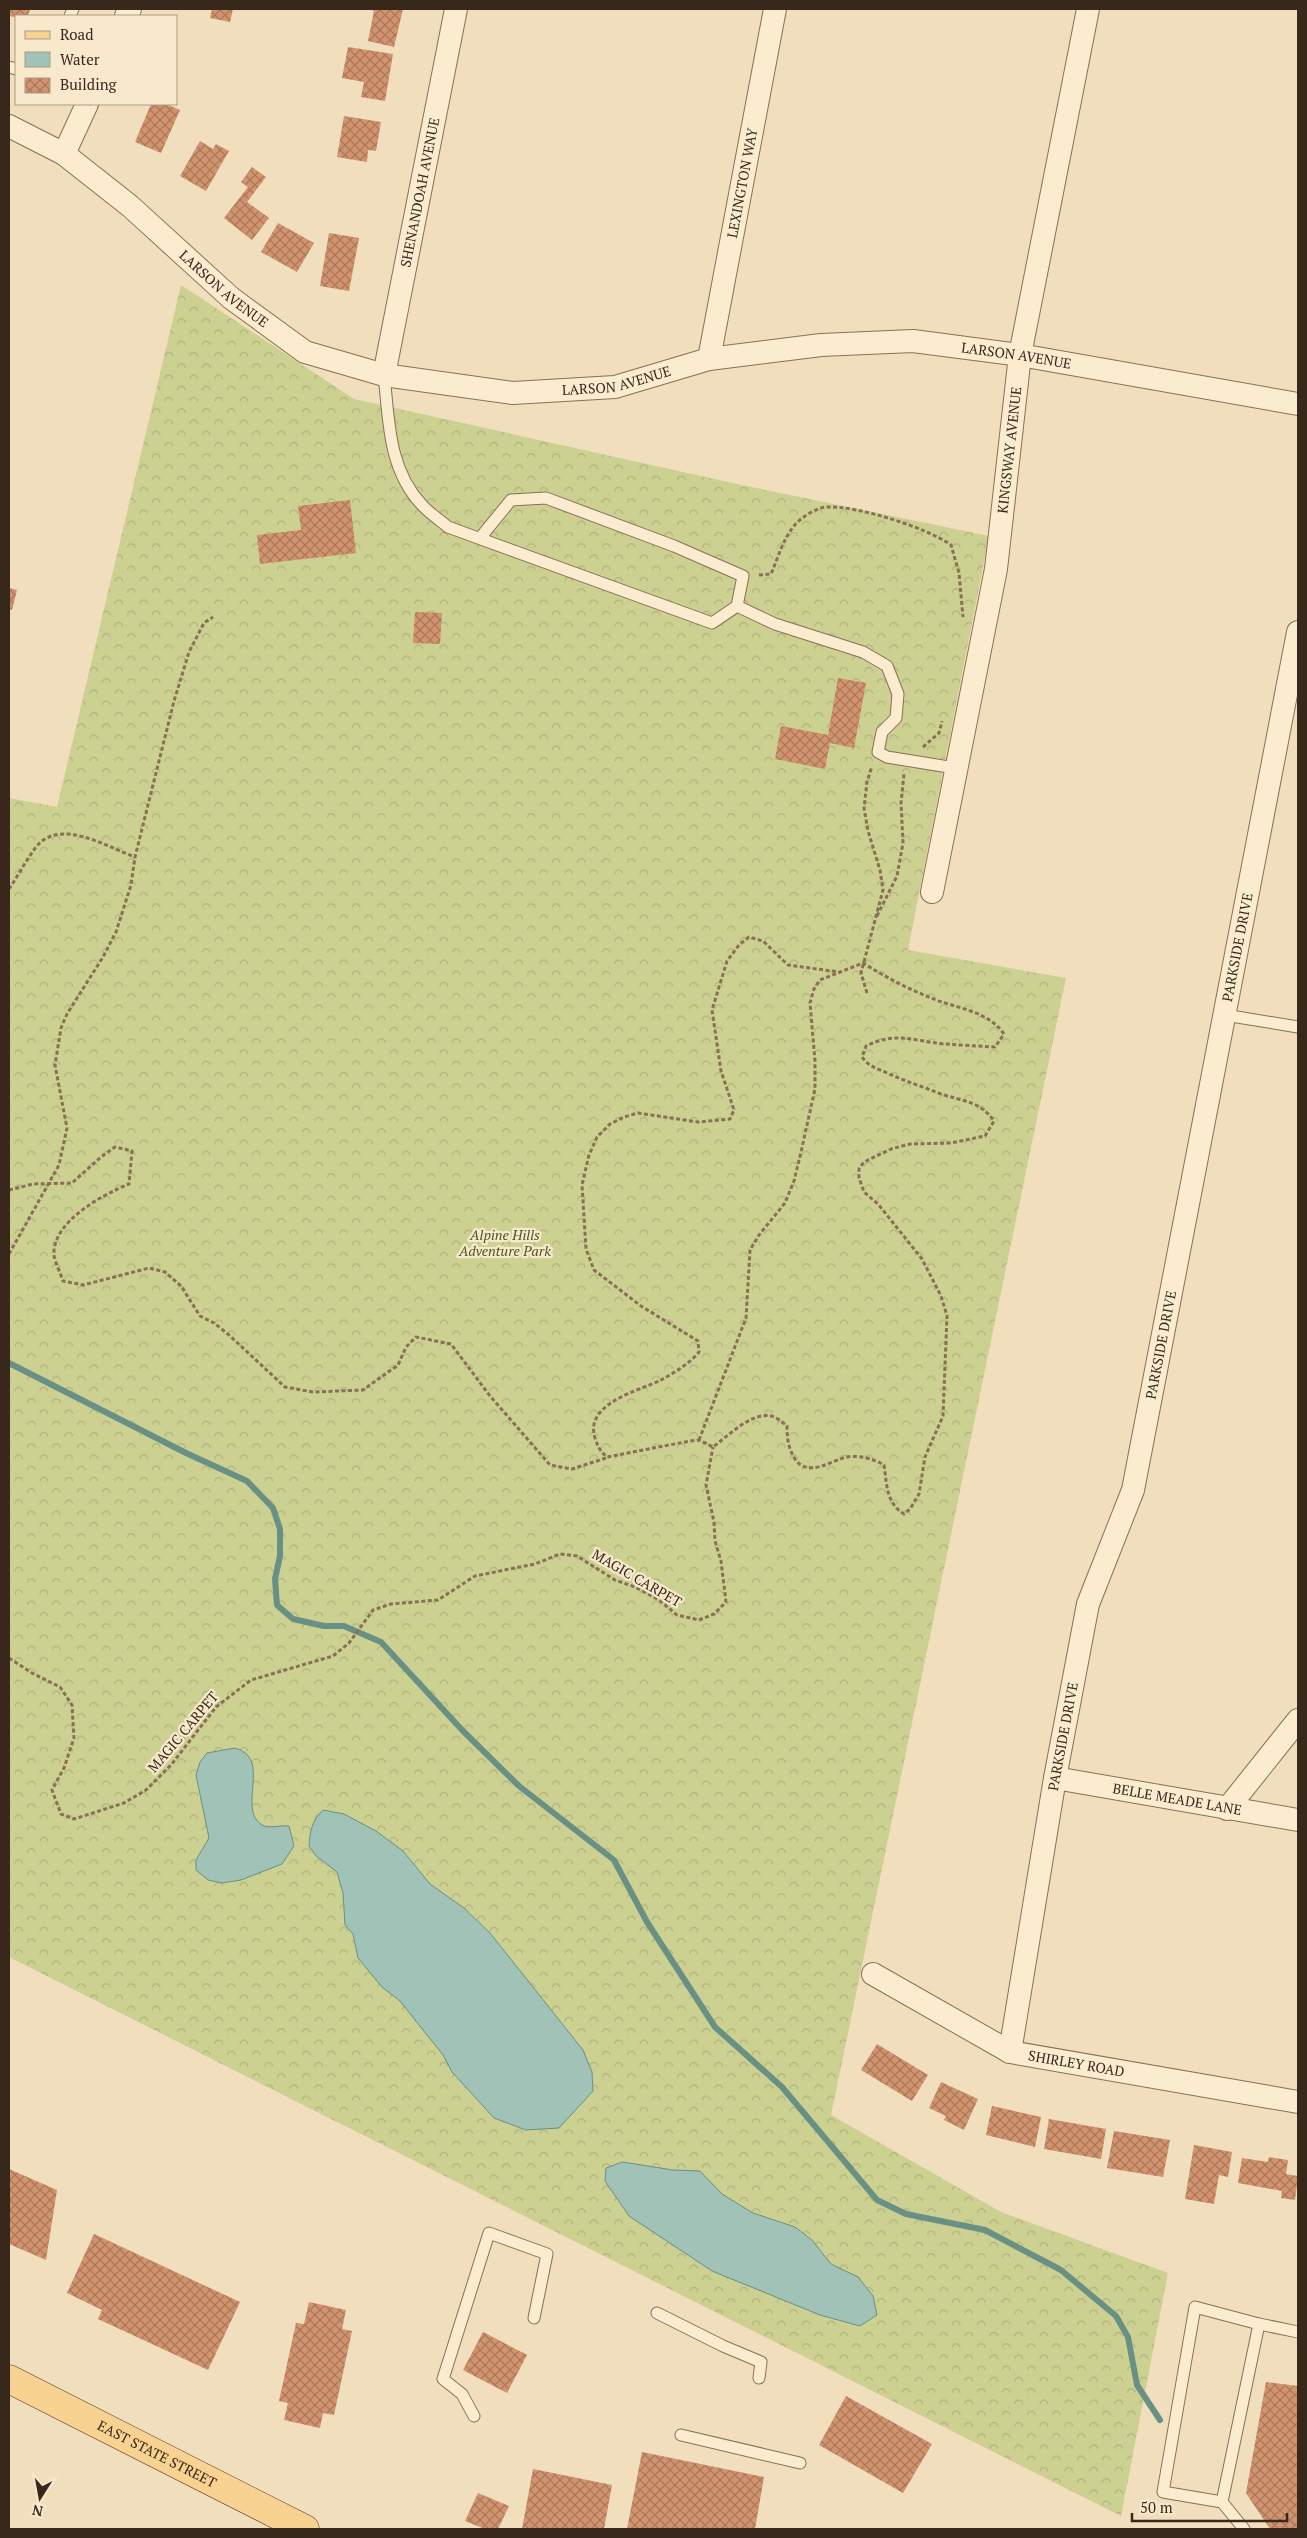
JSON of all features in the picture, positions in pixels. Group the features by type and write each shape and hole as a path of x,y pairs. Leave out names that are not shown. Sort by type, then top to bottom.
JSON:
{"main road":[{"name":"EAST STATE STREET","path":"9,2379 305,2529"}],"street":[{"name":"SHENANDOAH AVENUE","path":"384,375 456,9"},
{"name":"LEXINGTON WAY","path":"709,359 774,9"},
{"name":"KINGSWAY AVENUE","path":"932,892 955,768 996,569 1020,355 1088,9"},
{"path":"64,154 86,105"},
{"name":"LARSON AVENUE","path":"9,126 64,154 130,206 231,298 305,352 384,375 513,393 615,387 709,359 821,345 913,341 1020,355 1298,404"},
{"name":"PARKSIDE DRIVE","path":"1010,2052 1055,1778 1088,1604 1133,1490 1298,632"},
{"path":"1227,1809 1298,1720"},
{"name":"BELLE MEADE LANE","path":"1055,1778 1298,1820"},
{"name":"SHIRLEY ROAD","path":"874,1974 1010,2052 1298,2102"}],"lane":[{"path":"384,375 393,453 403,479 422,505 448,527 712,623 737,606 743,576 674,546 546,498 511,500 480,538"},
{"path":"737,606 775,624 863,652 887,666 898,694 898,702 896,718 882,732 878,752 888,757 955,768"},
{"path":"1224,1015 1298,1027"},
{"path":"474,2416 462,2394 444,2378 489,2233 547,2254 534,2318"},
{"path":"1244,2529 1222,2502 1163,2492 1195,2307 1298,2332"},
{"path":"657,2313 723,2346 761,2362 759,2378"},
{"path":"1222,2502 1259,2324"},
{"path":"681,2435 800,2462"}],"path":[{"path":"9,1254 59,1165 67,1128 55,1066 61,1028 67,1014 103,957 116,932 131,886 136,857 174,701 187,660 204,623 213,616"},
{"path":"867,993 861,973 883,890 880,870 868,831 864,808 867,782 878,752"},
{"path":"9,889 36,847 46,837 62,833 86,838 136,857"},
{"path":"607,1457 599,1451 593,1431 598,1416 614,1401 661,1380 692,1360 699,1352 698,1341 641,1306 594,1270 586,1249 582,1185 589,1155 597,1137 610,1124 638,1113 698,1122 730,1119 734,1110 721,1071 712,1010 727,961 739,945 749,937 763,941 788,965 839,972"},
{"path":"9,1190 50,1182 72,1183 101,1156 116,1147 132,1151 129,1184 76,1214 62,1229 54,1256 63,1281 83,1284 149,1268 165,1272 181,1286 200,1316 214,1323 229,1335 285,1387 313,1392 363,1390 398,1365 406,1347 416,1337 451,1344 490,1396 550,1465 572,1469 607,1457 699,1440 713,1447 751,1420 764,1415 773,1416 787,1426 790,1450 800,1465 806,1468 837,1462 848,1457 872,1458 884,1465 890,1501 895,1509 904,1514 910,1509 919,1494 925,1457 943,1416 948,1316 935,1283 922,1259 878,1204 864,1192 859,1178 859,1169 864,1162 891,1149 910,1144 951,1143 986,1136 994,1121 986,1110 970,1101 944,1095 873,1067 862,1057 866,1046 877,1040 897,1036 944,1044 995,1047 1004,1034 998,1026 956,1005 930,998 863,963 820,980 814,989 810,1003 816,1060 815,1089 799,1162 785,1202 759,1235 750,1250 746,1318 699,1440"},
{"name":"MAGIC CARPET","path":"9,1658 32,1674 60,1687 72,1705 74,1738 64,1768 52,1790 61,1814 74,1819 117,1805 146,1790 171,1765 216,1708 251,1680 333,1656 349,1644 364,1620 373,1610 391,1604 438,1600 475,1576 534,1564 560,1554 577,1556 615,1580 635,1587 659,1600 677,1615 699,1620 714,1614 726,1602 721,1561 715,1541 714,1522 706,1485 713,1447"}],"green space":[{"name":"Alpine Hills Adventure Park","path":"181,285 354,399 737,484 989,536 908,950 1066,978 831,2115 1001,2212 1168,2273 1121,2516 9,1957 9,798 57,807"}],"water":[{"path":"235,1748 246,1754 252,1762 252,1808 255,1818 265,1826 289,1826 294,1846 282,1864 241,1880 222,1883 208,1880 196,1870 196,1860 209,1838 196,1775 200,1762 207,1753"},
{"path":"323,1810 344,1814 376,1831 403,1851 430,1884 464,1908 490,1933 583,2050 592,2072 593,2091 559,2128 526,2130 494,2118 452,2072 443,2055 400,2001 382,1987 358,1958 353,1934 345,1925 343,1893 337,1872 316,1856 309,1846 312,1826"},
{"path":"622,2162 673,2170 700,2171 722,2194 753,2213 795,2227 812,2240 831,2264 858,2277 873,2296 877,2315 860,2326 820,2315 712,2271 629,2216 605,2181 606,2168"}],"building":[{"path":"9,9 30,9 28,15 9,16"},
{"path":"212,9 233,9 230,22 210,18"},
{"path":"368,9 403,9 394,47 368,41 374,11"},
{"path":"348,47 393,54 385,101 361,97 364,82 342,78"},
{"path":"151,105 168,105 180,110 161,153 135,142"},
{"path":"344,116 381,122 376,151 368,150 367,162 337,157"},
{"path":"200,141 213,149 216,144 229,151 206,191 180,176"},
{"path":"252,167 266,177 247,202 269,218 252,240 224,218 248,187 241,182"},
{"path":"278,223 314,243 297,272 261,252"},
{"path":"329,233 359,238 349,291 320,286"},
{"path":"350,500 356,553 260,564 257,535 301,530 298,506"},
{"path":"9,588 17,590 12,610 9,609"},
{"path":"415,612 442,613 440,644 413,643"},
{"path":"838,678 866,683 854,748 830,743 825,769 775,759 781,726 828,735"},
{"path":"877,2044 928,2075 912,2101 861,2070"},
{"path":"941,2082 978,2099 964,2130 944,2120 946,2116 929,2108"},
{"path":"992,2106 1041,2117 1035,2147 986,2135"},
{"path":"1049,2119 1106,2129 1101,2159 1044,2149"},
{"path":"1114,2131 1170,2140 1163,2177 1107,2168"},
{"path":"1194,2145 1232,2152 1228,2177 1219,2175 1214,2204 1185,2199"},
{"path":"1269,2157 1288,2160 1286,2174 1298,2176 1295,2200 1281,2198 1282,2191 1238,2183 1242,2158 1268,2162"},
{"path":"9,2169 57,2190 46,2260 9,2244"},
{"path":"94,2234 240,2302 208,2370 98,2319 102,2310 67,2293"},
{"path":"309,2302 346,2310 342,2329 352,2331 334,2415 323,2413 320,2428 284,2420 288,2403 279,2401 296,2323 304,2324"},
{"path":"483,2332 527,2355 507,2393 463,2370"},
{"path":"1266,2382 1298,2386 1298,2529 1270,2529 1246,2493"},
{"path":"846,2396 932,2444 903,2493 819,2445"},
{"path":"642,2452 764,2477 755,2529 627,2529"},
{"path":"533,2469 612,2485 604,2529 522,2529"},
{"path":"478,2493 509,2506 498,2529 485,2529 465,2521"}],"waterway":[{"path":"9,1363 186,1453 247,1481 273,1508 280,1529 280,1556 275,1579 277,1605 293,1619 324,1626 344,1626 381,1642 463,1731 519,1786 614,1860 647,1922 715,2027 782,2087 877,2200 906,2214 985,2230 1061,2270 1116,2316 1128,2337 1137,2385 1160,2420"}]}
